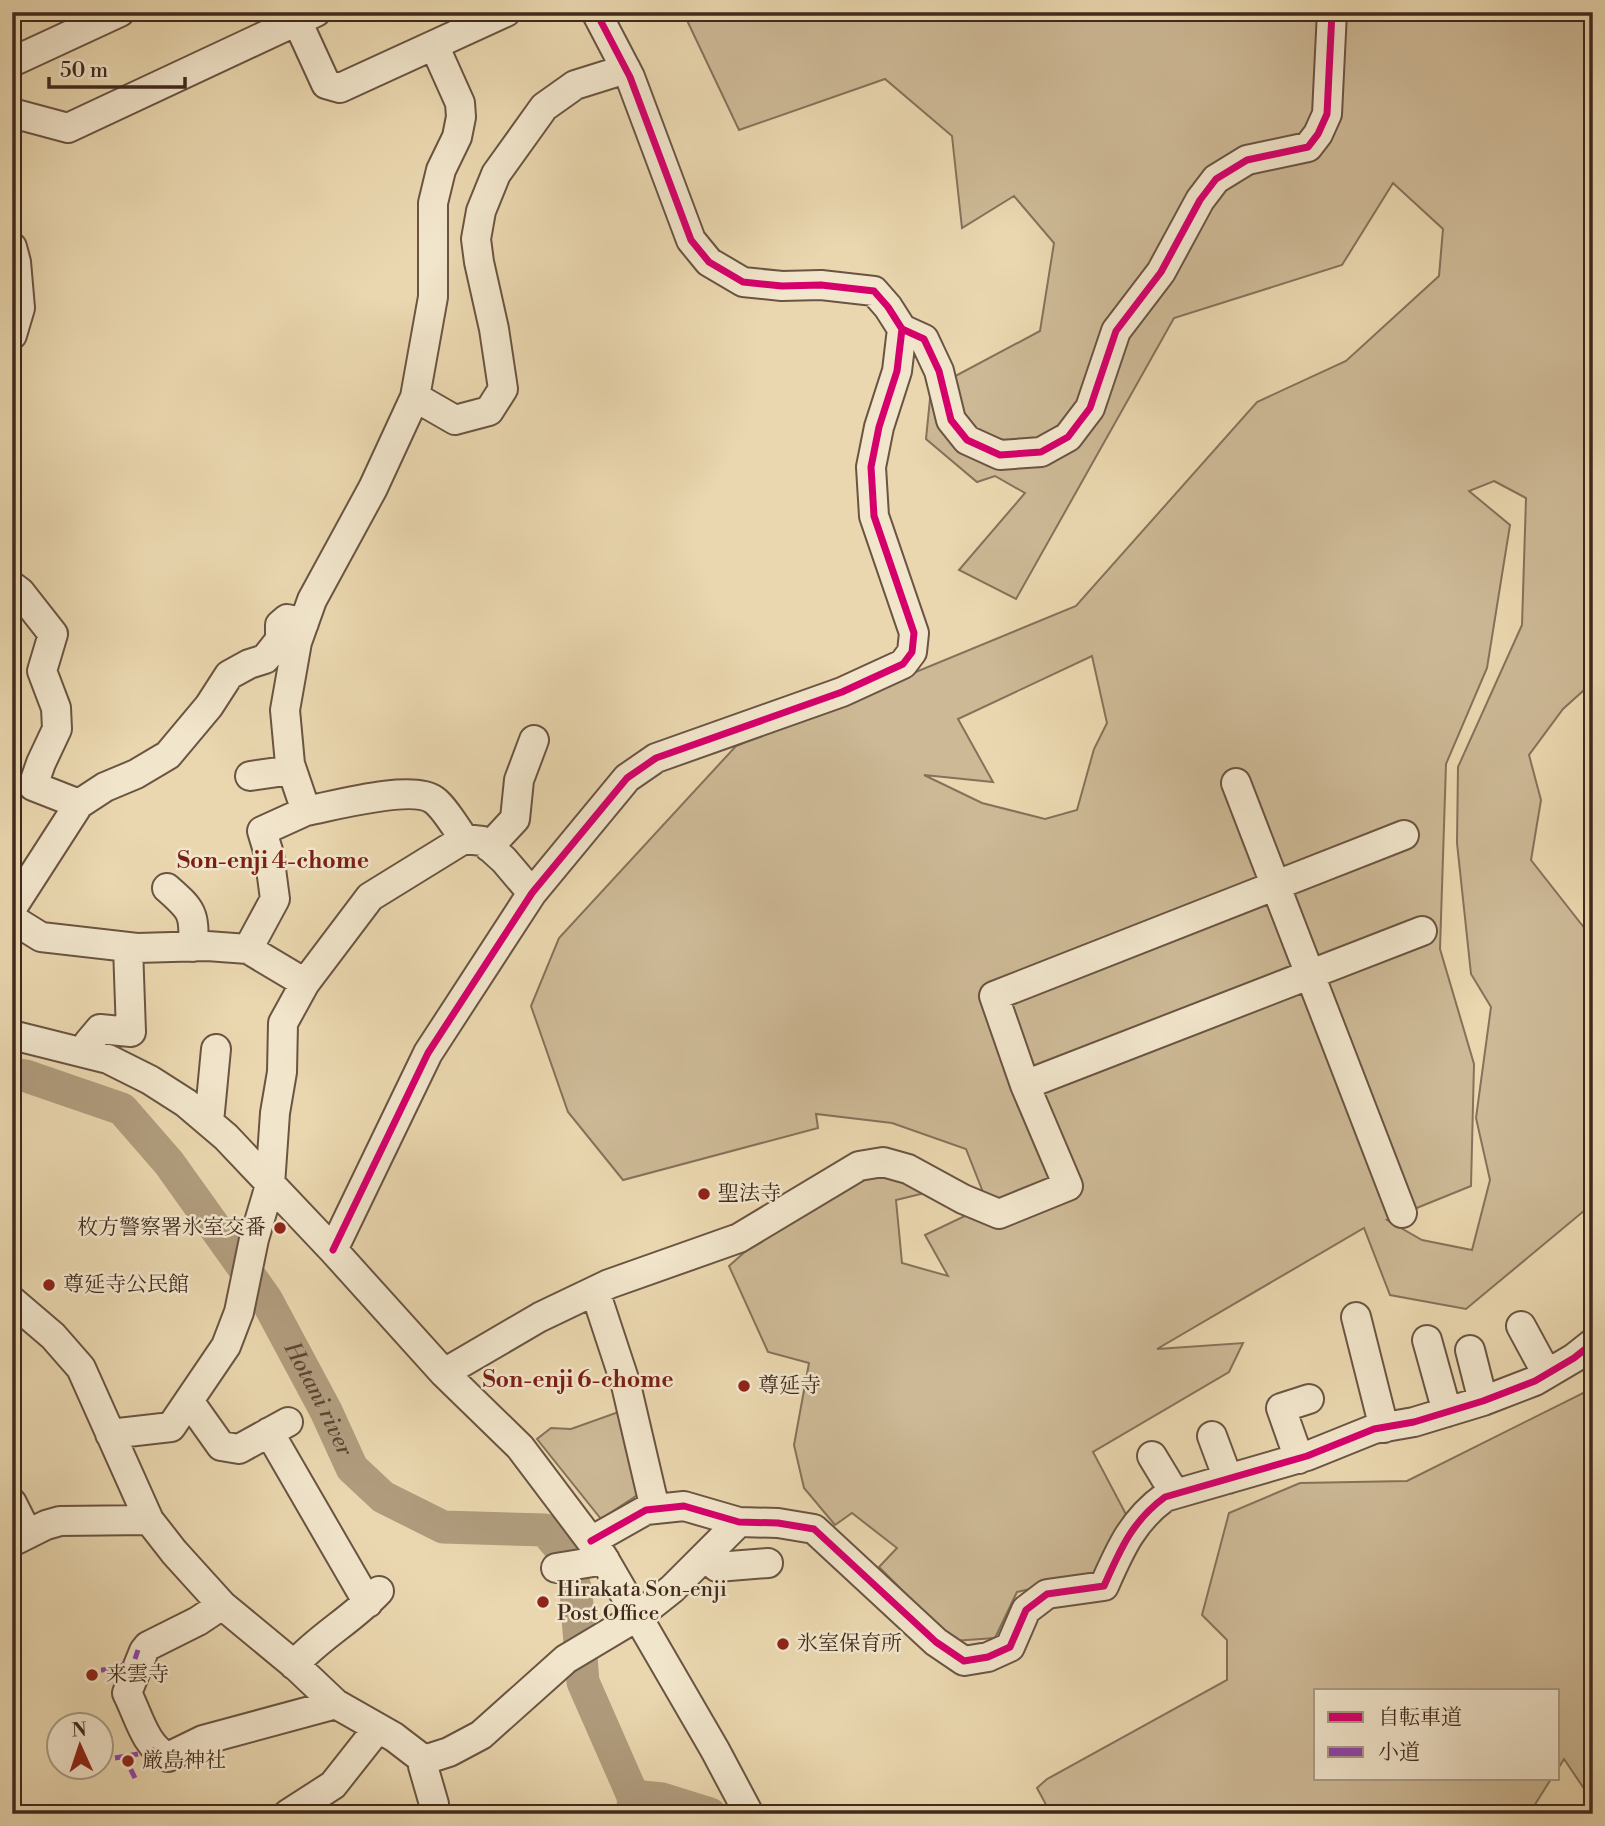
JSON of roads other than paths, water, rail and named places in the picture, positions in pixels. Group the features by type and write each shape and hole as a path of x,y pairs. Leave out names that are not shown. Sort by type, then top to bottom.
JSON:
{"street":[{"path":"12,62 120,12"},
{"path":"12,113 68,128 302,15 326,84 340,88 506,12"},
{"path":"596,12 626,69 691,240 709,262 743,282 782,286 821,285 874,291 902,329 924,339 939,371 951,420 967,440 1000,455 1041,453 1068,438 1090,408 1116,331 1161,272 1200,200 1216,179 1247,160 1308,147 1318,134 1327,114 1332,12"},
{"path":"306,811 292,770 285,710 297,642 312,600 373,488 415,397 433,297 433,203 441,170 457,137 461,117 460,103 434,45"},
{"path":"415,397 455,420 489,411 503,389 476,239 481,211 496,174 544,107 575,85 626,69"},
{"path":"12,247 20,308 12,335"},
{"path":"333,1250 428,1053 531,893 627,778 656,758 842,692 903,664 912,652 914,633 874,516 871,467 897,371 902,329"},
{"path":"12,586 20,592 53,634 42,671 56,708 57,729 33,786 79,804"},
{"path":"12,908 24,868 79,804 105,787 136,774 168,755 209,706 229,675 265,659 280,640 279,625 287,619 304,623"},
{"path":"110,1434 171,1427 226,1346 239,1312 257,1228 270,1185 275,1113 282,1072 283,1023 305,983 370,897 477,843 515,820 519,780 534,740"},
{"path":"250,776 292,770"},
{"path":"1236,783 1402,1213"},
{"path":"248,949 275,899 269,854 262,831 306,811 391,795 418,794 435,800 477,843 504,860 531,893"},
{"path":"444,1373 540,1317 595,1291 739,1238 859,1166 883,1162 908,1169 963,1199 999,1214 1068,1186 1025,1085 995,996 1404,835"},
{"path":"167,888 190,908 195,926 194,947"},
{"path":"12,919 41,937 128,947 248,949 305,983"},
{"path":"1025,1085 1422,931"},
{"path":"84,1052 100,1029 131,1032 128,947"},
{"path":"12,1035 108,1059 186,1102 209,1122 333,1250 444,1373 520,1447 583,1558 638,1616 747,1809"},
{"path":"209,1122 216,1049"},
{"path":"595,1291 626,1385 655,1509"},
{"path":"12,1301 53,1336 81,1368 149,1520 174,1552 222,1605 336,1703 394,1737 424,1760"},
{"path":"1356,1317 1384,1428"},
{"path":"1521,1326 1547,1374"},
{"path":"1427,1340 1447,1412"},
{"path":"583,1558 626,1519 646,1510 684,1506 739,1522 778,1523 814,1530 936,1642 964,1661 988,1657 1010,1647 1026,1611 1047,1594 1104,1586 1124,1541 1146,1511 1165,1497 1299,1459 1374,1429 1483,1401 1535,1381 1593,1343"},
{"path":"1469,1350 1483,1401"},
{"path":"1299,1459 1281,1408 1309,1399"},
{"path":"189,1401 221,1446 239,1448 279,1427 374,1596 324,1640 311,1647 294,1665"},
{"path":"1212,1436 1228,1479"},
{"path":"1152,1456 1175,1494"},
{"path":"12,1503 20,1538 60,1521 149,1520"},
{"path":"424,1760 449,1752 481,1735 566,1659 638,1616 705,1557 739,1522"},
{"path":"705,1557 717,1567 768,1563"},
{"path":"222,1605 198,1621 148,1646 144,1651 127,1693 150,1744 159,1753 168,1757 203,1740 336,1703"},
{"path":"289,1814 333,1785 378,1728"},
{"path":"424,1760 434,1814"}],"waterway":[{"name":"Hotani river","path":"12,1074 26,1076 122,1109 169,1163 266,1299 326,1411 352,1468 383,1497 443,1527 545,1530 567,1556 576,1592 583,1682 633,1796 634,1814"},
{"path":"633,1796 662,1799 710,1814"}],"place":[{"name":"聖法寺","path":"704,1194"},
{"name":"枚方警察署氷室交番","path":"280,1228"},
{"name":"尊延寺公民館","path":"49,1285"},
{"name":"尊延寺","path":"744,1386"},
{"name":"Hirakata Son-enji Post Office","path":"543,1602"},
{"name":"氷室保育所","path":"783,1644"},
{"name":"来雲寺","path":"92,1675"},
{"name":"厳島神社","path":"128,1761"}],"district":[{"name":"Son-enji 4-chome","path":"273,861"},
{"name":"Son-enji 6-chome","path":"578,1380"}]}
